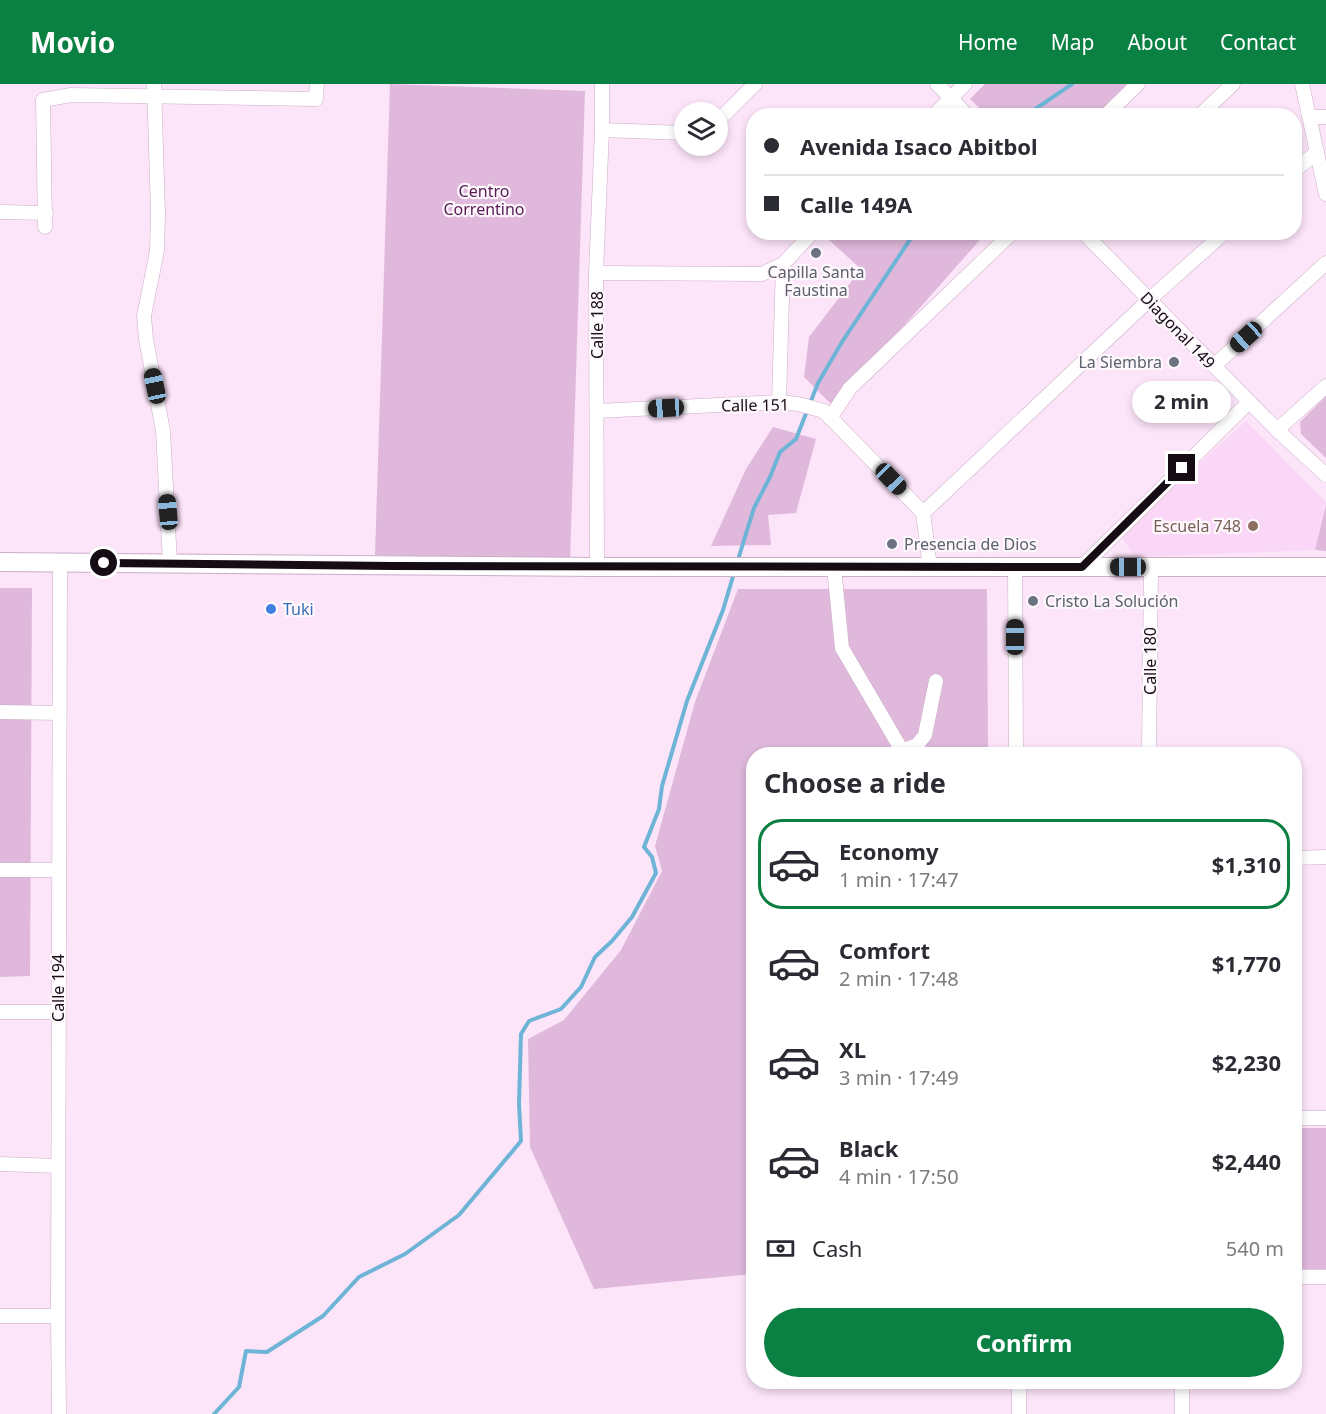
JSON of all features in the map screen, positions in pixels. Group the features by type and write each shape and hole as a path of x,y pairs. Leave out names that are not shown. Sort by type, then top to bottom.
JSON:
{"main road":[{"path":"0,562 597,567 1326,567"}],"street":[{"path":"45,227 43,100 71,95 155,90 316,99 316,84"},
{"name":"Calle 188","path":"597,567 596,273 602,84"},
{"path":"728,111 755,84"},
{"path":"938,84 960,108"},
{"path":"941,108 965,84"},
{"path":"1113,108 1138,84"},
{"path":"1208,108 1233,84"},
{"path":"1302,84 1326,194"},
{"path":"155,90 157,251 144,316 163,431 170,563"},
{"path":"1310,117 1326,117"},
{"path":"602,130 674,133"},
{"path":"1302,164 1317,152"},
{"path":"0,212 46,213"},
{"path":"596,273 762,274 783,264 806,240"},
{"path":"930,567 923,513 827,415 850,388 1005,240"},
{"name":"Diagonal 149","path":"1091,240 1277,430 1326,475"},
{"path":"923,513 1149,300 1216,240"},
{"path":"1214,366 1326,263"},
{"path":"779,402 783,264"},
{"path":"1277,430 1326,386"},
{"name":"Calle 151","path":"597,411 779,402 798,404 827,415"},
{"path":"1082,567 1249,402"},
{"name":"Calle 194","path":"59,1414 60,563"},
{"path":"834,567 842,648 900,747"},
{"path":"1014,567 1016,747"},
{"name":"Calle 180","path":"1149,747 1151,567"},
{"path":"915,747 925,735 936,681"},
{"path":"0,712 59,713"},
{"path":"1302,858 1326,857"},
{"path":"0,870 59,870"},
{"path":"0,1012 58,1012"},
{"path":"1302,1118 1326,1118"},
{"path":"0,1164 58,1166"},
{"path":"1302,1277 1326,1277"},
{"path":"0,1316 58,1316"},
{"path":"1019,1389 1019,1414"},
{"path":"1182,1389 1182,1414"}],"shaded area":[{"path":"1246,421 1326,502 1315,550 1135,557 1122,538 1159,500"}],"green space":[{"name":"Centro Correntino","path":"390,84 585,91 570,562 375,555"},
{"path":"985,84 1127,84 1103,108 980,108 970,99"},
{"path":"829,240 980,240 833,406 804,377 809,337 861,269"},
{"path":"1326,396 1326,458 1301,434 1300,422"},
{"path":"773,427 816,439 796,513 768,515 771,545 711,546 746,469"},
{"path":"1326,505 1326,551 1315,550"},
{"path":"0,588 32,588 30,976 0,977"},
{"path":"738,589 987,589 988,747 746,747 746,1275 594,1289 530,1147 528,1039 564,1020 621,950 662,871 655,846 695,702"},
{"path":"1302,1128 1326,1128 1326,1269 1302,1269"}],"waterway":[{"path":"1037,108 1072,84"},
{"path":"737,563 754,508 780,452 796,439 818,383 842,342 910,240"},
{"path":"214,1414 239,1387 246,1351 267,1352 323,1316 359,1277 405,1254 459,1215 521,1141 519,1104 521,1034 529,1021 561,1009 581,987 595,957 632,917 656,873 652,857 644,847 659,809 662,786 687,701 723,610 734,573"}],"place":[{"name":"Capilla Santa Faustina","path":"816,253"},
{"name":"La Siembra","path":"1174,362"},
{"name":"Escuela 748","path":"1253,526"},
{"name":"Presencia de Dios","path":"892,544"},
{"name":"Cristo La Solución","path":"1033,601"},
{"name":"Tuki","path":"271,609"}],"route":[{"path":"104,563 392,566 1082,567 1182,468"}]}
